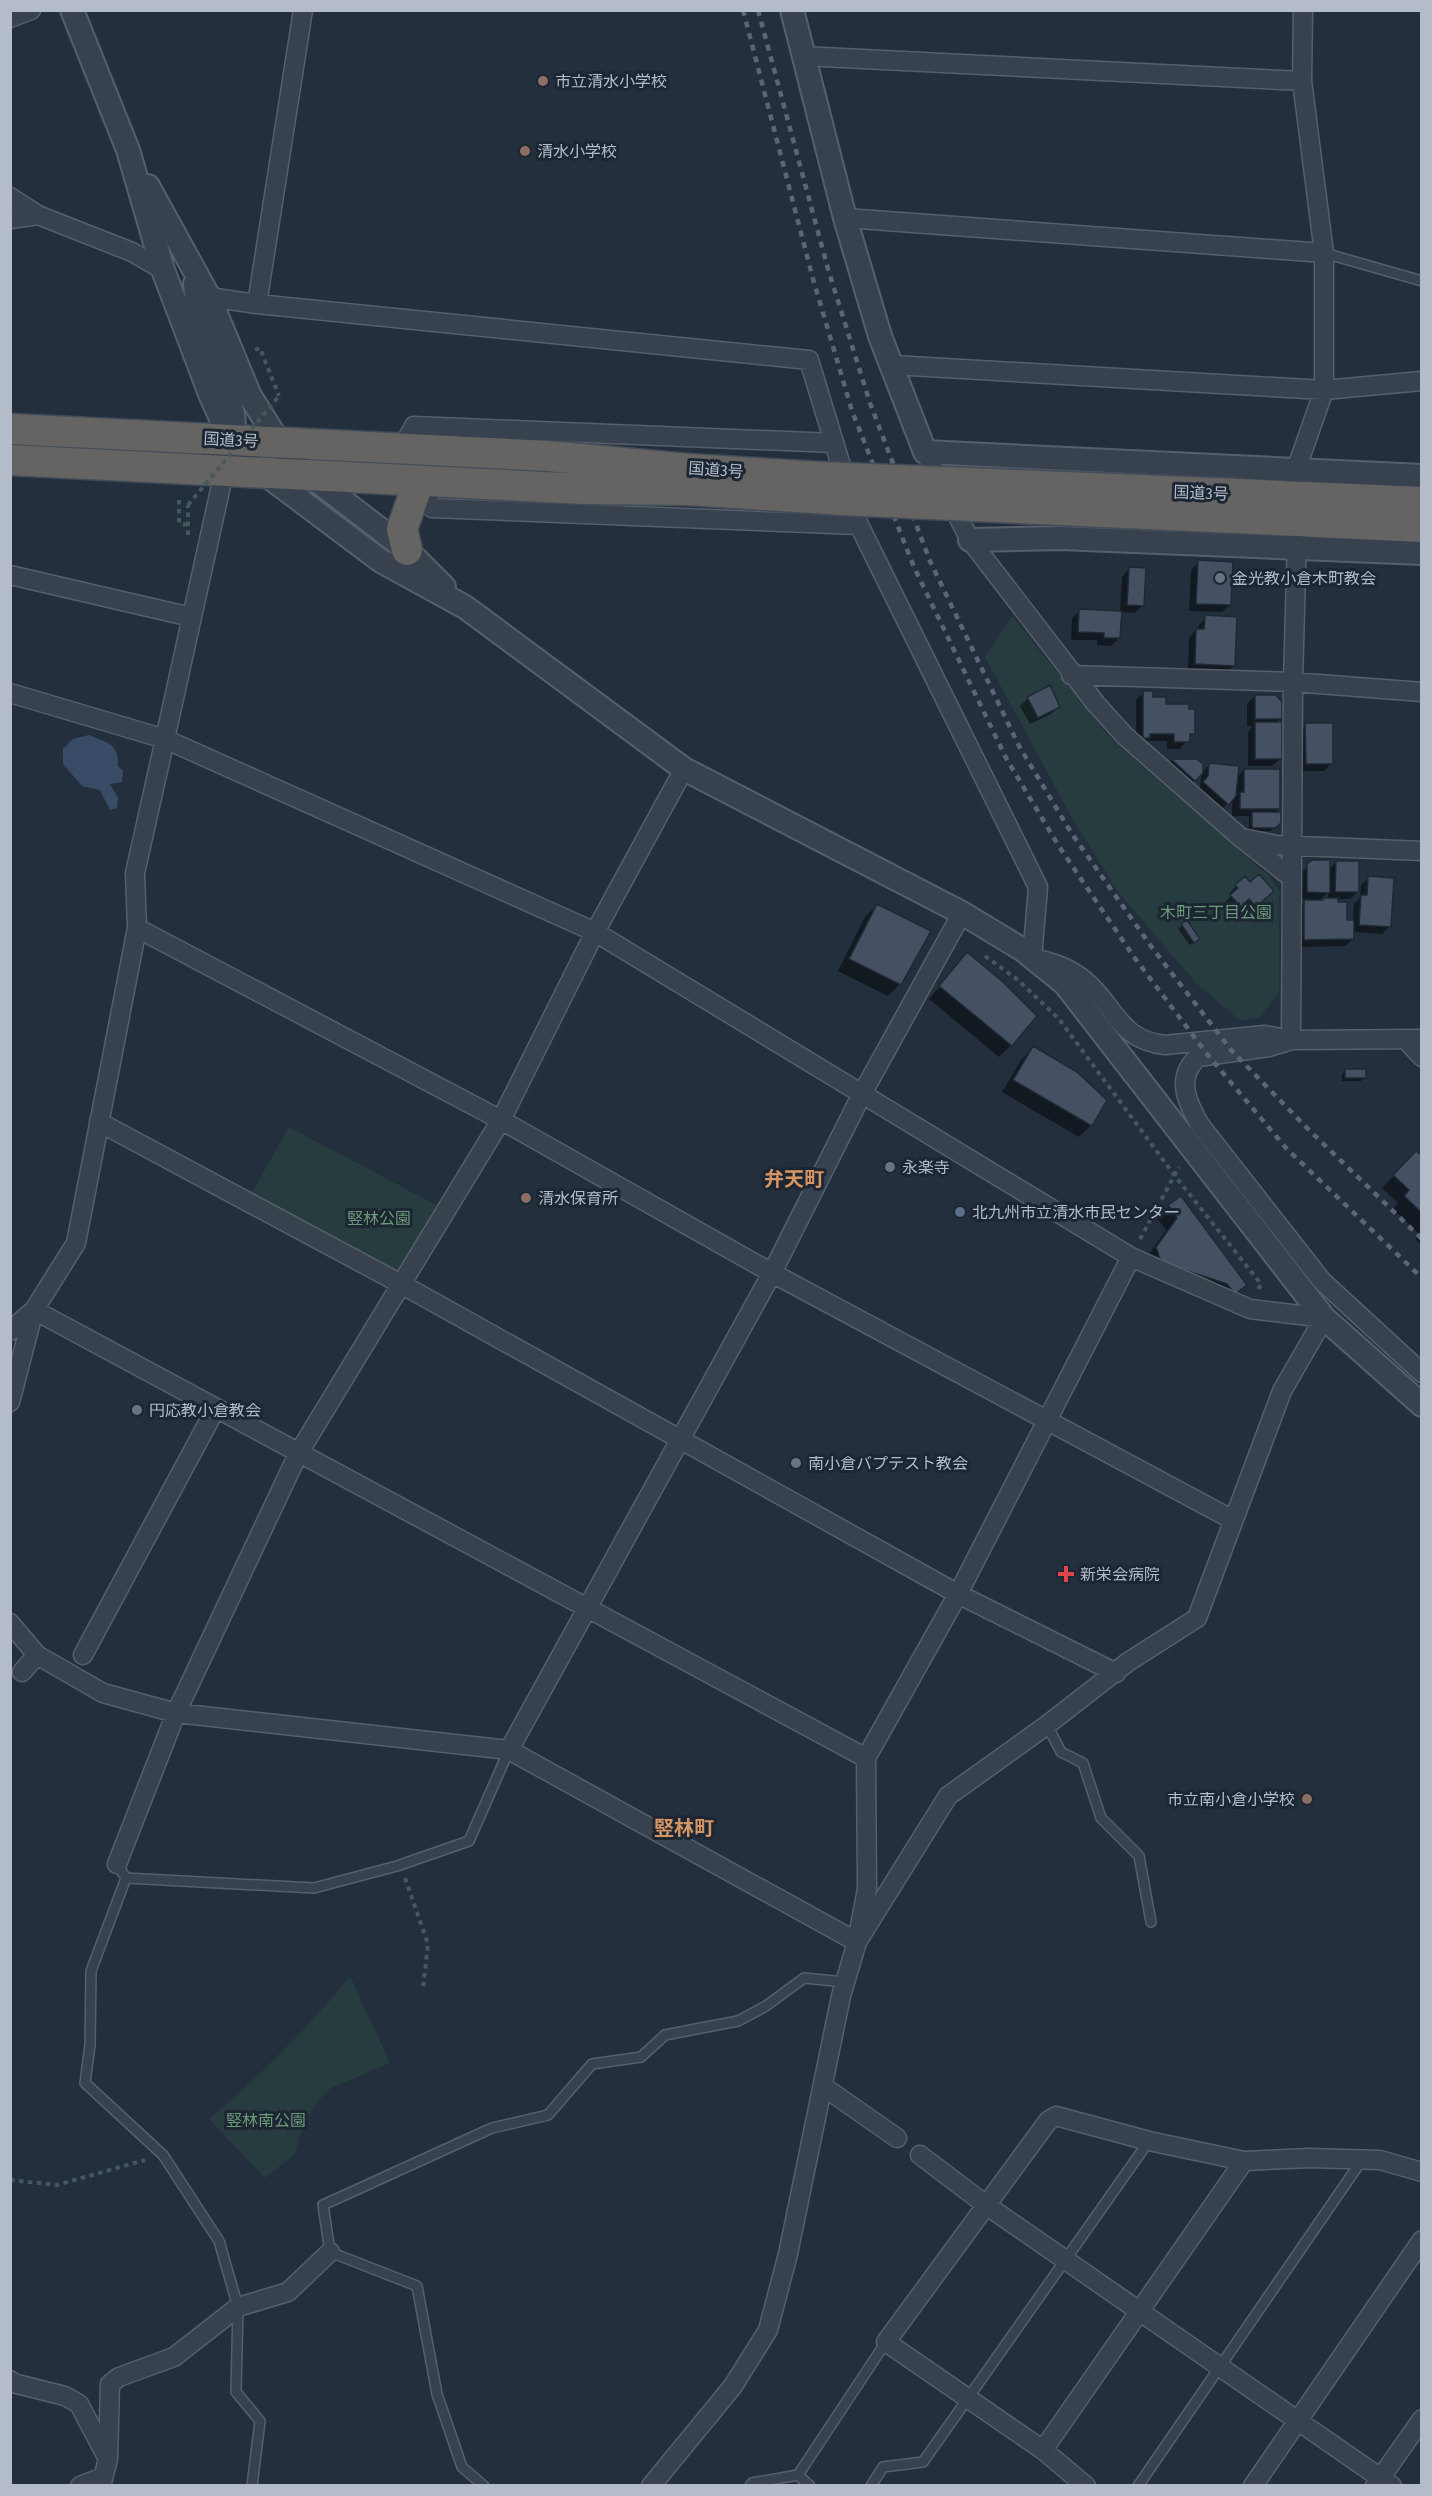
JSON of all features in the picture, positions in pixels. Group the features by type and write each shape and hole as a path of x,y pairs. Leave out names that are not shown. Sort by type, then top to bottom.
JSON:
{"highway":[{"name":"国道3号","path":"10,429 548,456 688,479 854,501 1236,506 1422,502"},
{"name":"国道3号","path":"10,460 583,489 688,479"},
{"path":"407,550 402,529 419,481"},
{"name":"国道3号","path":"1236,506 1422,527"}],"street":[{"path":"10,18 31,10"},
{"path":"72,10 128,150 163,270 210,394 231,441 244,459 381,561 465,607 684,769 962,913 1023,950 1065,984 1324,1318 1422,1405"},
{"path":"257,304 303,10"},
{"path":"792,10 845,218 880,336 925,452 970,540 1071,675 1125,736 1240,837 1292,878"},
{"path":"1296,477 1324,390 1324,253 1302,81 1303,10"},
{"path":"803,56 1302,81"},
{"path":"128,150 209,297 250,396 290,460 407,550 465,607"},
{"path":"10,197 38,215 132,252 163,270"},
{"path":"10,219 38,215"},
{"path":"845,218 1324,253"},
{"path":"10,1331 34,1310 76,1243 137,928 135,873 235,430 235,416 201,329 192,265"},
{"path":"209,297 257,304 808,360 859,525 1038,887 1032,958"},
{"path":"893,365 1324,390 1422,381"},
{"path":"173,437 185,435 203,422 208,413 210,394"},
{"path":"402,448 414,426 834,443"},
{"path":"191,469 215,461 231,441"},
{"path":"925,452 1296,477 1422,476"},
{"path":"419,481 432,508 859,525"},
{"path":"970,540 1061,538 1297,543 1422,553"},
{"path":"1291,1040 1293,682 1297,543"},
{"path":"10,575 191,617"},
{"path":"1071,675 1293,682 1422,692"},
{"path":"10,693 165,739 595,932 1131,1257 1250,1309 1324,1318"},
{"path":"122,1871 176,1713 298,1454 501,1120 595,932 684,769"},
{"path":"1240,837 1292,846 1422,851"},
{"path":"509,1750 772,1273 862,1094 962,913"},
{"path":"137,928 501,1120 772,1273 1233,1520"},
{"path":"1032,958 1057,963 1084,980 1135,1038 1144,1042 1165,1045 1265,1035 1291,1040 1413,1039 1422,1057"},
{"path":"1291,1040 1269,1047 1198,1057 1186,1074 1186,1096 1200,1125 1322,1281 1422,1373"},
{"path":"99,1122 401,1284 958,1594 1116,1673"},
{"path":"651,2486 733,2386 768,2330 788,2254 845,1982 857,1942 867,1889 866,1758 958,1594 1131,1257"},
{"path":"10,1402 34,1310"},
{"path":"34,1310 866,1758"},
{"path":"857,1942 948,1796 1047,1725 1128,1662 1197,1618 1282,1391 1324,1318"},
{"path":"83,1655 216,1408"},
{"path":"10,1623 37,1655 103,1693 176,1713 509,1750 857,1942"},
{"path":"22,1672 37,1655"},
{"path":"824,2087 897,2138"},
{"path":"1086,2486 1043,2450 886,2342 1048,2121 1056,2116 1149,2141 1244,2161 1310,2158 1380,2160 1422,2172"},
{"path":"920,2155 986,2205 1299,2421 1382,2483 1422,2419"},
{"path":"1043,2450 1244,2161"},
{"path":"1253,2486 1422,2240"},
{"path":"80,2486 102,2481 108,2458 110,2384 119,2377 174,2357 238,2307 288,2292 330,2252"},
{"path":"10,2380 13,2383 65,2396 79,2404 108,2458"}],"lane":[{"path":"1324,253 1422,281"},
{"path":"1047,1725 1061,1752 1083,1763 1101,1818 1139,1856 1151,1922"},
{"path":"252,2486 260,2421 236,2392 238,2307 219,2241 163,2155 85,2083 90,2045 92,1971 122,1871 314,1888 397,1866 469,1841 509,1750"},
{"path":"484,2486 462,2467 436,2394 417,2286 330,2252 323,2205 492,2128 548,2115 592,2064 641,2057 664,2035 738,2021 766,2006 804,1978 845,1982"},
{"path":"871,2486 884,2467 923,2462 1067,2261 1149,2141"},
{"path":"1138,2486 1362,2160"},
{"path":"750,2486 752,2482 798,2475 886,2342"},
{"path":"798,2475 810,2486"}],"path":[{"path":"188,544 188,505 279,396 264,355 260,348 253,350"},
{"path":"179,500 179,523 188,525"},
{"path":"950,934 970,945 1018,980 1059,1019 1175,1176 1261,1284 1250,1309"},
{"path":"1131,1257 1191,1145"},
{"path":"402,1871 428,1944 423,1988"},
{"path":"10,2180 57,2186 163,2155"}],"green space":[{"name":"木町三丁目公園","path":"1012,616 1110,738 1270,877 1279,890 1279,993 1259,1018 1240,1020 1196,983 1118,892 1072,818 985,657"},
{"name":"竪林公園","path":"289,1127 438,1206 405,1267 393,1270 251,1194"},
{"name":"竪林南公園","path":"350,1976 390,2063 331,2088 317,2102 304,2124 294,2155 265,2178 209,2119 283,2051"}],"water":[{"path":"89,735 114,748 118,766 123,771 122,782 110,784 118,798 117,808 110,810 100,790 82,786 63,764 63,749 73,739"}],"building":[{"path":"1198,560 1233,562 1231,605 1196,604"},
{"path":"1129,567 1146,568 1144,606 1127,605"},
{"path":"1079,609 1122,611 1120,638 1104,638 1104,633 1078,632"},
{"path":"1205,615 1237,617 1235,666 1195,664 1196,629 1204,629"},
{"path":"1050,685 1060,707 1038,718 1027,697"},
{"path":"1143,691 1153,691 1153,697 1166,697 1166,704 1189,704 1189,709 1195,709 1195,734 1190,734 1190,742 1174,742 1174,734 1150,734 1150,738 1143,738"},
{"path":"1255,695 1276,695 1282,702 1282,719 1255,719"},
{"path":"1255,722 1282,722 1282,759 1255,759"},
{"path":"1305,723 1333,723 1333,764 1306,764"},
{"path":"1171,759 1197,759 1203,764 1203,773 1195,781"},
{"path":"1209,763 1239,766 1236,796 1229,805 1203,782 1208,776"},
{"path":"1244,769 1280,769 1280,809 1240,809 1240,792 1244,792"},
{"path":"1252,812 1281,812 1281,823 1275,828 1252,828"},
{"path":"1312,860 1330,860 1330,893 1307,892 1307,864"},
{"path":"1336,861 1359,861 1359,892 1335,892"},
{"path":"1259,874 1274,891 1256,907 1249,899 1241,907 1230,895 1238,888 1235,885 1245,876 1250,882"},
{"path":"1368,876 1394,878 1391,927 1359,925 1361,895 1367,895"},
{"path":"1323,898 1338,898 1338,902 1347,902 1347,920 1354,920 1354,939 1304,940 1304,900 1323,900"},
{"path":"877,904 931,931 901,985 849,959"},
{"path":"1187,920 1200,939 1194,943 1181,924"},
{"path":"967,952 1003,982 1037,1016 1012,1046 939,986"},
{"path":"1033,1046 1077,1072 1107,1100 1092,1126 1013,1080"},
{"path":"1345,1069 1366,1069 1366,1078 1345,1078"},
{"path":"1416,1151 1422,1156 1422,1213 1404,1196 1409,1190 1393,1175"},
{"path":"1181,1196 1247,1285 1235,1294 1227,1284 1161,1262 1156,1247 1177,1218 1168,1205"}],"railway":[{"path":"743,10 813,279 852,411 914,567 1006,758 1058,845 1134,957 1207,1054 1286,1148 1422,1278"},
{"path":"758,10 828,269 870,403 930,561 1019,746 1072,834 1153,949 1232,1051 1308,1129 1422,1239"}],"place":[{"name":"市立清水小学校","path":"543,81"},
{"name":"清水小学校","path":"525,151"},
{"name":"金光教小倉木町教会","path":"1220,578"},
{"name":"永楽寺","path":"890,1167"},
{"name":"清水保育所","path":"526,1198"},
{"name":"北九州市立清水市民センター","path":"960,1212"},
{"name":"円応教小倉教会","path":"137,1410"},
{"name":"南小倉バプテスト教会","path":"796,1463"},
{"name":"新栄会病院","path":"1066,1574"},
{"name":"市立南小倉小学校","path":"1307,1799"}],"district":[{"name":"弁天町","path":"794,1179"},
{"name":"竪林町","path":"684,1828"}]}
